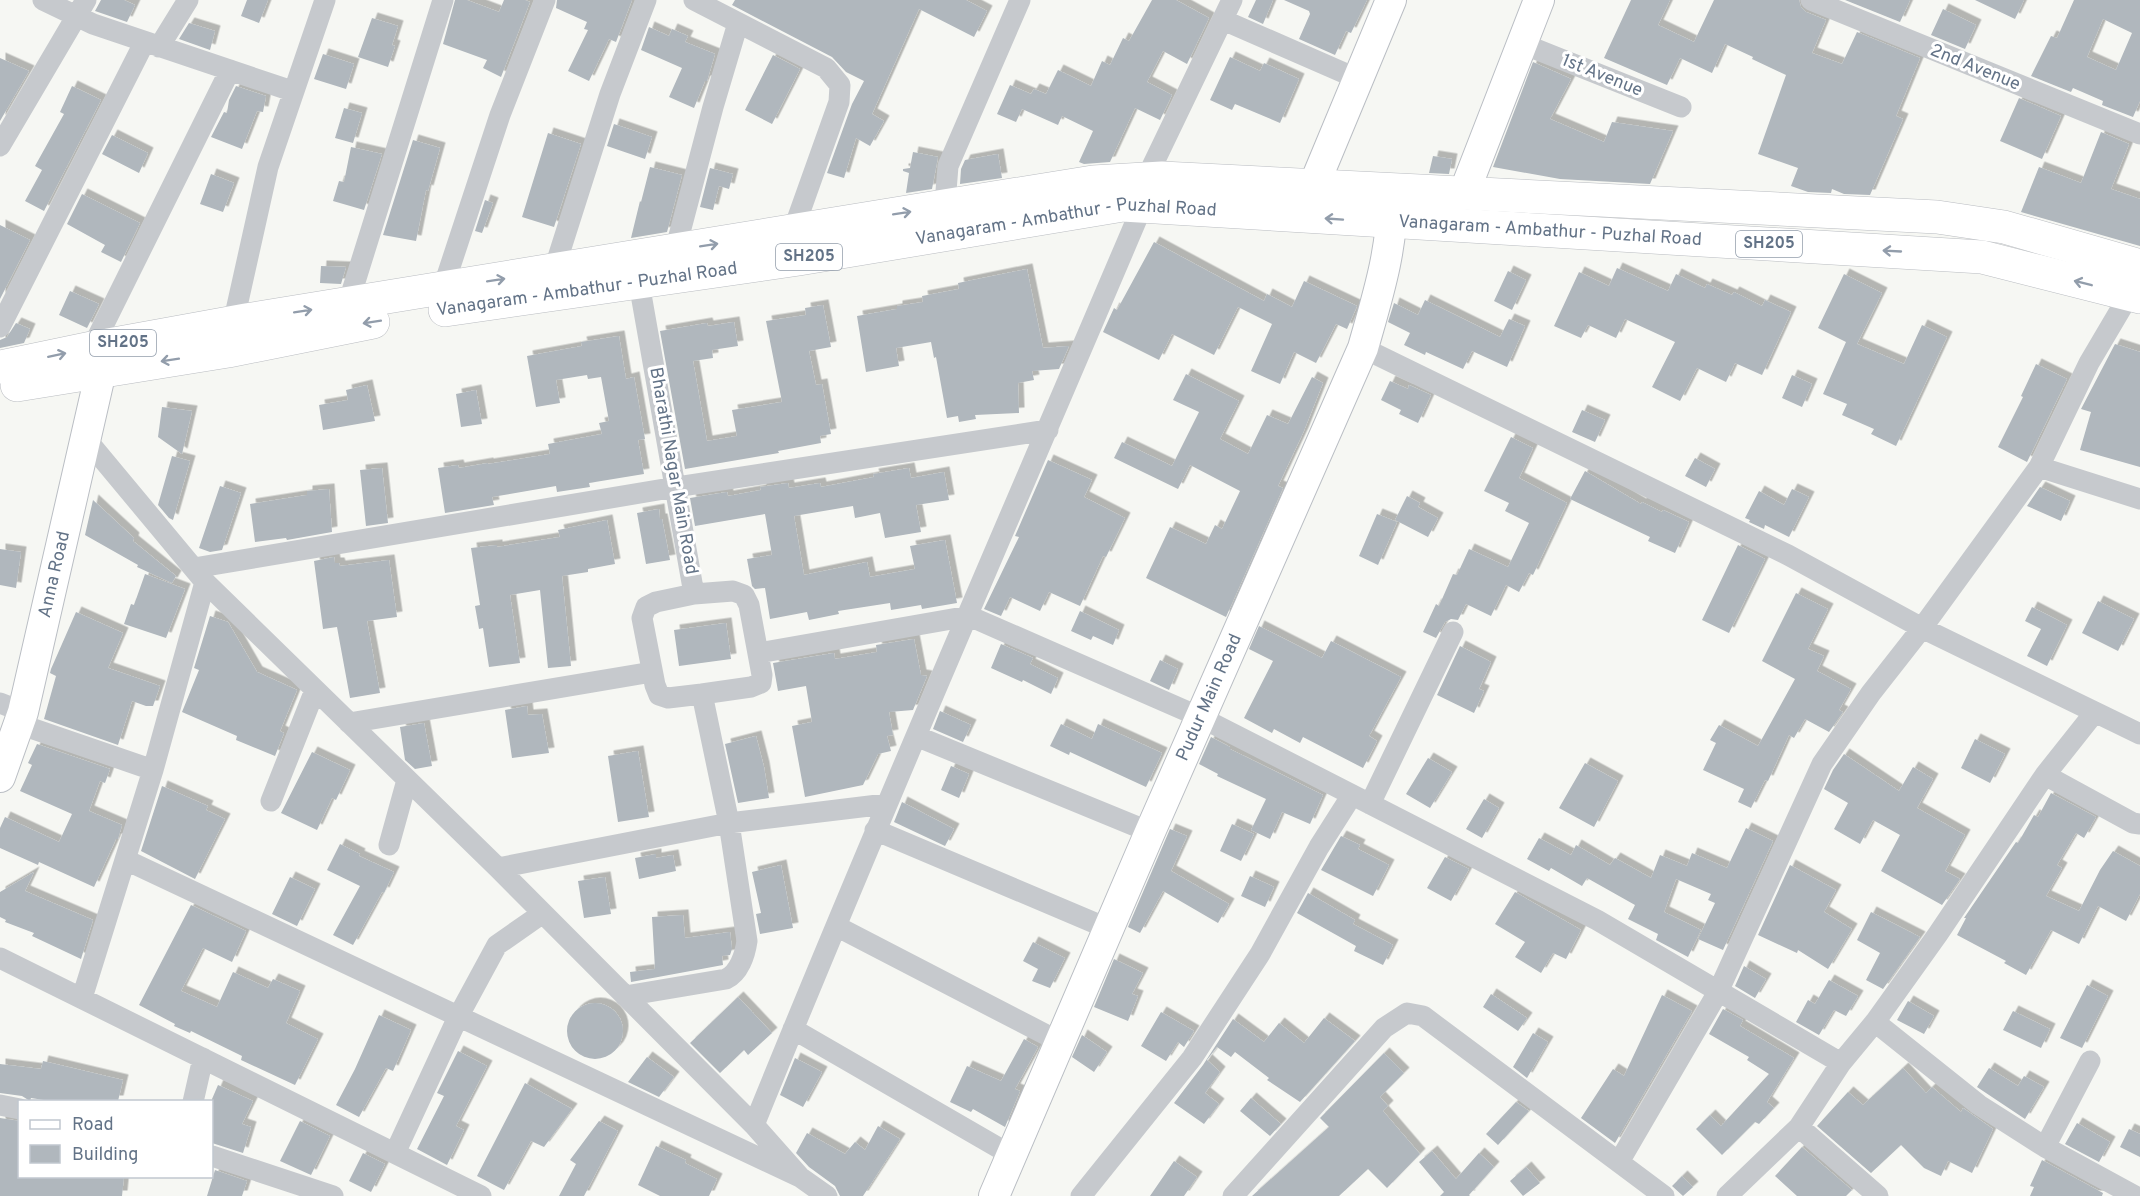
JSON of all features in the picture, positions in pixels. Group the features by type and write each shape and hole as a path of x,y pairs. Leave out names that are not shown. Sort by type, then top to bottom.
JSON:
{"main road":[{"path":"235,332 348,304 554,270 675,251 796,245 943,220 1093,182 1144,193 1162,178 1937,217 2004,227 2137,284"},
{"name":"Vanagaram - Ambathur - Puzhal Road","path":"1144,193 1393,223 1982,257 2137,284"},
{"name":"Vanagaram - Ambathur - Puzhal Road","path":"0,388 96,359 235,332 345,327 414,315 639,284 796,245"},
{"name":"Vanagaram - Ambathur - Puzhal Road","path":"0,367 96,359"}],"street":[{"path":"43,0 81,8 93,24 292,91"},
{"path":"0,327 152,45 188,0"},
{"path":"235,332 268,167 292,91 325,0"},
{"path":"348,304 442,0"},
{"path":"443,288 500,115 545,0"},
{"path":"554,270 610,94 646,0"},
{"path":"694,0 826,68 840,85 839,102 796,245"},
{"path":"943,220 948,166 1020,0"},
{"path":"754,1125 875,830 1048,430 1144,193 1232,0"},
{"path":"1314,185 1391,0"},
{"path":"1464,193 1539,0"},
{"name":"2nd Avenue","path":"1811,0 2140,134"},
{"path":"0,146 81,8"},
{"path":"1223,20 1358,79"},
{"path":"675,251 738,23"},
{"name":"1st Avenue","path":"1523,44 1681,107"},
{"path":"96,359 230,70"},
{"name":"Pudur Main Road","path":"994,1196 1200,717 1363,348 1385,270 1393,223 1392,189"},
{"name":"Bharathi Nagar Main Road","path":"639,284 694,594 733,591 744,595 762,675 760,683 751,687 702,694"},
{"path":"1619,1161 1718,992 1822,764 1871,693 1923,628 2039,467 2089,363 2137,284"},
{"path":"1363,348 1788,555 1923,628 2140,734"},
{"name":"Anna Road","path":"0,777 14,713 86,440 96,359"},
{"path":"199,575 676,488 1048,430"},
{"path":"86,440 199,575 543,913 754,1125 800,1177"},
{"path":"2039,467 2140,500"},
{"path":"82,998 153,770 199,575"},
{"path":"625,996 726,979 734,974 747,941 729,823 702,694 668,698 659,695 652,672 642,618 646,607 656,602 694,594"},
{"path":"758,653 969,616 1200,717 1597,920 1840,1063"},
{"path":"1081,1196 1192,1058 1260,954 1319,847 1360,799 1453,632"},
{"path":"349,723 652,672"},
{"path":"271,801 315,690"},
{"path":"1727,1196 1798,1127 1840,1063 1875,1023 2045,775 2095,712"},
{"path":"14,713 153,770"},
{"path":"916,736 1150,832"},
{"path":"2045,775 2133,823 2140,824"},
{"path":"389,845 407,780"},
{"path":"498,868 729,823 886,804"},
{"path":"875,830 1109,929"},
{"path":"126,860 800,1177 827,1196"},
{"path":"395,1153 458,1017 497,945 543,913"},
{"path":"836,926 1060,1042"},
{"path":"0,958 481,1196"},
{"path":"1233,1196 1384,1028 1407,1013 1423,1016 1664,1196"},
{"path":"1875,1023 1979,1105 2045,1147 2135,1196"},
{"path":"793,1029 1011,1155"},
{"path":"193,1100 203,1058"},
{"path":"2045,1147 2090,1061"},
{"path":"0,1105 18,1109"},
{"path":"1798,1127 1878,1196"},
{"path":"213,1156 333,1196"}],"building":[{"path":"101,0 124,0 135,5 127,22 95,11"},
{"path":"247,0 268,0 259,23 241,16"},
{"path":"455,0 467,0 499,12 504,0 530,2 501,77 483,68 487,60 443,44"},
{"path":"557,0 632,0 616,42 609,39 589,81 568,71 588,30 584,29 587,22 556,8"},
{"path":"735,0 966,0 987,11 974,37 919,9 872,114 884,121 870,146 856,138 844,178 827,173 852,104 864,81 846,72 832,57 732,5"},
{"path":"1152,0 1176,0 1209,18 1187,64 1163,51 1147,82 1172,95 1160,120 1135,108 1110,162 1084,164 1079,162 1093,131 1062,116 1058,125 1022,109 1016,122 997,114 1010,85 1031,94 1034,89 1046,94 1058,70 1091,86 1102,61 1110,65 1123,38 1129,41"},
{"path":"1256,0 1273,0 1263,24 1248,17"},
{"path":"1284,0 1367,0 1351,33 1346,31 1335,55 1299,39 1310,14 1309,11"},
{"path":"1631,0 1670,0 1658,25 1694,42 1714,0 1799,0 1806,12 1826,20 1812,53 1842,64 1857,32 1920,58 1896,116 1903,119 1870,195 1844,194 1832,189 1831,193 1808,192 1791,186 1798,168 1758,154 1786,75 1752,59 1753,57 1725,44 1712,73 1680,58 1667,85 1604,58"},
{"path":"1845,0 1910,0 1900,22"},
{"path":"1975,0 2024,0 2015,19"},
{"path":"2074,0 2140,0 2140,101 2133,117 2102,105 2103,101 2073,88 2071,92 2031,76 2051,36 2057,38","holes":["2103,19 2132,33 2116,70 2087,57"]},
{"path":"1943,9 1976,25 1965,49 1931,35"},
{"path":"372,18 398,26 392,45 395,46 388,67 358,57"},
{"path":"189,23 215,31 210,50 179,39"},
{"path":"649,27 669,36 672,29 688,36 685,42 715,54 707,81 705,81 694,108 669,97 682,68 641,50"},
{"path":"323,54 354,64 346,89 314,79"},
{"path":"773,55 800,69 772,124 745,110"},
{"path":"1230,57 1260,71 1264,63 1299,79 1280,123 1235,104 1232,110 1210,100"},
{"path":"0,58 29,71 0,121"},
{"path":"1533,62 1571,79 1550,119 1604,142 1612,122 1673,131 1650,184 1560,179 1493,167"},
{"path":"72,86 101,100 44,211 25,201 42,170 35,166 64,114 60,112"},
{"path":"236,86 266,96 263,112 257,111 242,149 211,137 224,112 227,113 229,100"},
{"path":"2019,98 2061,116 2042,159 2000,141"},
{"path":"344,108 362,113 353,143 335,138"},
{"path":"614,124 652,137 645,159 607,146"},
{"path":"2101,132 2129,144 2111,189 2140,199 2140,246 2021,212 2039,167 2081,183"},
{"path":"548,133 581,144 554,227 522,217"},
{"path":"112,135 148,153 139,173 102,154"},
{"path":"413,140 440,148 428,191 426,190 416,241 383,235"},
{"path":"351,147 382,154 364,210 333,201 339,181 344,182"},
{"path":"913,152 938,157 932,189 906,193 909,173 903,169 910,168"},
{"path":"998,154 1002,178 960,184 961,169 965,160"},
{"path":"1433,156 1452,159 1449,174 1429,173"},
{"path":"650,167 682,175 667,232 631,238 640,201"},
{"path":"710,168 733,174 729,189 719,186 713,210 700,207"},
{"path":"211,174 234,183 223,212 200,204"},
{"path":"82,194 140,223 121,262 101,252 105,245 67,224"},
{"path":"485,200 493,203 482,233 475,231"},
{"path":"0,225 30,240 0,299"},
{"path":"1154,242 1264,301 1267,294 1292,307 1304,281 1357,306 1347,329 1336,324 1316,363 1294,352 1280,384 1251,371 1272,324 1238,307 1214,355 1172,334 1159,360 1103,332 1114,308 1117,310"},
{"path":"321,266 346,267 341,284 320,283"},
{"path":"1617,268 1668,291 1676,274 1705,288 1707,284 1732,295 1734,292 1762,306 1765,300 1791,312 1762,375 1735,363 1726,382 1697,368 1680,401 1652,387 1675,342 1625,319 1616,338 1588,325 1581,338 1554,326 1579,272 1609,286"},
{"path":"1027,269 1043,348 1069,346 1059,369 1032,371 1034,380 1018,383 1019,413 975,415 976,419 959,422 958,416 947,418 936,357 934,358 931,342 896,348 899,366 866,372 857,316 923,302 922,296 959,289 958,283"},
{"path":"1508,271 1526,280 1512,310 1494,301"},
{"path":"1844,274 1882,293 1857,344 1904,364 1922,325 1947,337 1896,446 1871,434 1874,429 1842,415 1847,404 1823,394 1846,342 1818,328"},
{"path":"70,291 99,304 87,328 59,315"},
{"path":"1425,300 1500,337 1509,319 1525,326 1507,367 1472,351 1463,369 1426,352 1425,355 1404,345 1410,333 1388,322 1394,303 1418,315"},
{"path":"823,305 831,347 809,351 816,385 822,384 831,434 820,436 821,443 778,451 779,453 685,469 660,331 707,323 708,326 734,322 738,346 712,350 713,358 693,361 707,441 737,436 732,410 782,402 766,321 806,315 805,308"},
{"path":"16,323 30,329 24,343 0,348 0,340 7,337"},
{"path":"619,336 626,379 634,377 645,439 638,440 644,474 589,483 590,487 557,492 556,486 492,497 494,505 445,513 438,468 458,465 459,468 550,454 548,444 602,434 599,423 609,421 601,377 588,379 587,375 556,380 560,403 536,407 527,356 582,346 581,342"},
{"path":"2115,344 2140,352 2140,467 2080,450 2091,412 2081,409"},
{"path":"2036,364 2067,379 2027,462 1998,447 2023,397 2021,396"},
{"path":"1186,374 1239,401 1220,439 1248,454 1267,415 1288,424 1312,377 1323,383 1278,486 1283,488 1226,617 1146,578 1170,527 1206,544 1215,525 1222,529 1240,491 1190,465 1178,489 1114,458 1122,442 1172,466 1199,412 1173,400"},
{"path":"1792,375 1812,384 1802,407 1782,398"},
{"path":"1390,381 1408,389 1409,385 1431,395 1418,423 1399,414 1401,410 1381,400"},
{"path":"367,385 375,421 323,430 319,405 348,400 346,390"},
{"path":"476,390 482,424 461,427 456,394"},
{"path":"162,407 192,411 182,454 158,437"},
{"path":"1582,410 1605,420 1595,442 1572,432"},
{"path":"1511,437 1533,448 1519,478 1567,503 1533,575 1529,573 1519,592 1506,585 1491,616 1466,604 1458,620 1451,619 1445,622 1436,638 1423,632 1436,604 1439,606 1453,574 1457,575 1469,549 1508,567 1529,523 1505,511 1509,503 1484,491"},
{"path":"172,456 190,461 173,520 158,505"},
{"path":"1695,458 1715,469 1706,487 1685,476"},
{"path":"1048,460 1092,480 1084,497 1125,518 1106,557 1103,556 1080,606 1049,592 1040,611 1010,597 1001,616 984,609 1019,537 1015,536"},
{"path":"382,468 388,523 366,526 360,470"},
{"path":"909,468 911,478 944,472 949,500 916,505 921,532 885,538 880,513 855,518 853,506 794,516 804,575 867,562 870,577 915,569 910,546 945,540 957,603 922,609 921,605 891,610 890,603 838,611 839,614 809,620 807,612 770,619 765,588 755,589 752,586 747,559 772,555 765,514 695,526 690,498 727,492 728,496 761,490 760,487 788,483 789,488 820,483 821,487"},
{"path":"1585,471 1641,504 1642,502 1689,522 1675,553 1648,541 1650,537 1570,499"},
{"path":"220,486 241,493 222,550 210,552 199,548"},
{"path":"2040,487 2070,501 2061,521 2027,506"},
{"path":"329,489 332,532 287,540 286,538 255,542 250,504 307,495 307,491"},
{"path":"1792,489 1809,497 1789,537 1765,525 1764,529 1745,518 1759,491 1784,505"},
{"path":"1407,496 1420,503 1418,507 1438,518 1428,537 1395,520"},
{"path":"93,500 134,538 133,541 176,576 172,583 137,567 138,565 85,535"},
{"path":"659,509 670,560 646,564 637,513"},
{"path":"1377,514 1397,522 1378,565 1359,556"},
{"path":"607,520 615,564 588,569 588,572 562,576 571,666 548,668 540,590 510,595 520,663 489,667 483,628 479,629 475,606 480,605 471,548 497,545 497,547 560,537 558,530"},
{"path":"1738,545 1765,559 1729,633 1702,620"},
{"path":"0,549 21,552 16,588 0,585"},
{"path":"334,557 335,563 339,563 340,566 389,560 397,617 367,621 380,693 350,698 337,627 323,629 314,561"},
{"path":"145,574 185,589 166,638 124,624 131,604 134,605"},
{"path":"1796,593 1828,609 1808,649 1824,656 1817,671 1851,689 1839,710 1843,712 1829,732 1805,719 1794,738 1789,735 1768,781 1765,780 1751,808 1738,802 1744,789 1703,770 1716,743 1710,740 1719,725 1758,746 1795,679 1762,661"},
{"path":"2098,601 2134,619 2118,651 2082,633"},
{"path":"2032,607 2067,625 2047,666 2027,656 2041,629 2025,621"},
{"path":"1080,611 1119,630 1113,645 1093,636 1091,640 1071,631"},
{"path":"76,612 123,633 108,668 160,686 153,706 132,701 118,745 44,719 56,676 50,673 51,669"},
{"path":"210,616 228,622 257,672 297,690 280,731 284,733 275,756 236,740 237,736 182,712 199,670 194,668"},
{"path":"726,623 731,659 679,666 674,630"},
{"path":"1259,626 1322,658 1331,641 1401,677 1369,736 1377,741 1363,768 1303,737 1300,743 1274,729 1272,733 1244,718 1273,661 1249,649"},
{"path":"914,639 921,675 927,676 913,710 889,712 893,735 887,736 891,751 878,754 863,785 805,797 792,726 812,722 806,686 778,691 773,663 834,653 835,659 877,652 876,645"},
{"path":"1001,644 1033,658 1030,664 1058,678 1051,694 991,668"},
{"path":"1460,646 1491,662 1479,689 1484,691 1474,713 1437,695"},
{"path":"1160,660 1178,669 1169,690 1150,681"},
{"path":"527,706 528,715 542,714 549,753 512,758 505,710"},
{"path":"940,711 971,725 963,742 933,729"},
{"path":"424,723 432,766 415,769 405,760 400,727"},
{"path":"1061,724 1092,739 1098,724 1162,753 1146,787 1070,752 1069,755 1050,746"},
{"path":"756,736 769,798 738,803 725,744"},
{"path":"1211,737 1230,749 1323,795 1310,824 1282,812 1270,839 1251,830 1266,799 1217,776 1218,774 1199,764"},
{"path":"1975,739 2005,754 1990,783 1961,768"},
{"path":"37,744 110,769 105,783 100,781 89,811 122,825 118,839 94,887 39,862 38,865 0,848 0,828 5,817 59,842 72,814 20,791 32,765 28,763"},
{"path":"638,751 649,817 618,822 608,756"},
{"path":"312,752 350,770 336,800 332,798 317,830 281,813"},
{"path":"1844,754 1899,791 1913,767 1933,779 1917,808 1965,835 1945,871 1960,879 1942,905 1881,871 1900,835 1873,820 1860,844 1834,829 1848,803 1824,789"},
{"path":"1428,758 1452,772 1430,808 1406,794"},
{"path":"1585,763 1618,781 1594,827 1559,808"},
{"path":"951,766 969,774 959,798 941,790"},
{"path":"162,786 208,806 206,810 225,819 195,879 141,851"},
{"path":"2051,793 2096,817 2084,838 2076,833 2057,865 2062,868 2046,896 2079,911 2100,870 2113,851 2140,866 2140,894 2126,921 2098,906 2079,944 2051,930 2026,975 2004,963 2006,961 1957,935 1966,918 1964,918 2016,842 2018,843 2034,815 2038,817"},
{"path":"1484,799 1499,808 1482,838 1466,829"},
{"path":"902,802 954,829 945,846 894,822"},
{"path":"1232,824 1254,834 1241,861 1220,851"},
{"path":"1746,828 1773,841 1723,950 1698,939 1715,903 1708,900 1711,894 1676,879 1664,912 1701,930 1688,957 1656,940 1658,934 1628,919 1635,905 1587,878 1582,886 1551,868 1549,871 1527,859 1539,838 1571,855 1576,845 1610,865 1615,858 1651,878 1660,855 1687,866 1692,853 1727,868"},
{"path":"1170,829 1187,836 1171,871 1229,904 1218,923 1163,891 1140,933 1128,927"},
{"path":"1341,836 1360,845 1358,849 1389,865 1373,896 1321,870"},
{"path":"340,844 360,854 359,856 394,872 353,945 333,935 360,886 327,870"},
{"path":"656,854 656,858 673,855 676,871 639,879 635,858"},
{"path":"1445,857 1469,869 1451,901 1427,888"},
{"path":"781,865 793,928 760,934 756,914 761,913 752,872"},
{"path":"1790,865 1836,890 1824,912 1852,929 1828,969 1798,950 1797,953 1758,935"},
{"path":"34,872 25,891 93,920 81,959 32,936 34,933 5,922 6,920 0,917 0,892"},
{"path":"1250,876 1274,887 1265,907 1241,896"},
{"path":"290,877 315,889 297,926 272,914"},
{"path":"605,877 611,914 584,918 578,881"},
{"path":"1515,892 1581,930 1566,959 1553,953 1541,973 1515,957 1525,942 1495,924"},
{"path":"1308,893 1355,920 1353,924 1393,945 1383,965 1354,951 1356,946 1297,913"},
{"path":"191,905 246,931 232,962 203,948 181,991 217,1007 233,972 268,988 273,979 300,991 286,1023 318,1039 295,1085 241,1060 242,1056 191,1031 190,1033 174,1026 175,1024 139,1005"},
{"path":"1871,912 1920,937 1883,989 1866,980 1880,953 1857,940"},
{"path":"683,915 685,938 730,932 732,949 730,955 722,956 723,965 631,982 630,972 655,969 652,917"},
{"path":"1033,942 1065,958 1050,988 1032,981 1038,969 1023,961"},
{"path":"1114,959 1143,973 1132,994 1138,996 1128,1021 1094,1007"},
{"path":"1744,966 1766,979 1755,998 1735,986"},
{"path":"1829,980 1858,996 1846,1016 1834,1010 1819,1035 1796,1022 1808,1000 1815,1004"},
{"path":"2087,985 2108,996 2082,1048 2060,1038"},
{"path":"1491,994 1527,1018 1518,1031 1483,1007"},
{"path":"1662,995 1692,1011 1615,1143 1581,1118 1613,1069 1624,1076"},
{"path":"738,997 772,1033 748,1055 744,1050 720,1073 690,1043"},
{"path":"1908,1001 1934,1016 1924,1034 1897,1020"},
{"path":"595,1003 615,1011 623,1031 615,1051 595,1059 575,1051 567,1031 575,1011"},
{"path":"1723,1009 1743,1020 1740,1026 1794,1058 1767,1102 1774,1108 1759,1124 1755,1122 1722,1155 1696,1129 1710,1115 1721,1126 1769,1074 1747,1060 1749,1057 1709,1034"},
{"path":"2013,1011 2050,1029 2041,1048 2003,1030"},
{"path":"1161,1012 1194,1031 1184,1047 1178,1042 1166,1061 1141,1046"},
{"path":"379,1015 411,1030 393,1071 386,1068 359,1117 336,1105"},
{"path":"1324,1018 1355,1041 1300,1102 1267,1080 1269,1078 1235,1052 1231,1057 1217,1047 1207,1060 1220,1072 1205,1093 1219,1104 1204,1124 1174,1103 1203,1065 1233,1019 1264,1042 1279,1023 1304,1043"},
{"path":"1533,1033 1548,1042 1527,1078 1513,1067"},
{"path":"1082,1035 1107,1052 1094,1072 1072,1057"},
{"path":"1024,1039 1038,1047 1015,1089 1020,1091 1005,1127 973,1109 971,1112 950,1102 967,1066 1001,1081"},
{"path":"458,1051 487,1066 456,1126 464,1130 447,1165 417,1149 444,1096 437,1093"},
{"path":"1384,1053 1404,1073 1380,1097 1388,1106 1383,1111 1420,1154 1387,1188 1368,1169 1339,1196 1252,1196 1329,1127 1320,1118"},
{"path":"647,1057 674,1077 659,1097 628,1082"},
{"path":"795,1058 822,1072 803,1107 780,1095"},
{"path":"43,1061 123,1080 118,1100 31,1098 28,1100 22,1096 0,1093 0,1064 41,1069"},
{"path":"1903,1068 1926,1093 1932,1087 1961,1112 1963,1108 1993,1129 1972,1173 1948,1161 1941,1176 1924,1168 1901,1145 1871,1173 1817,1126 1848,1092 1863,1105"},
{"path":"1989,1068 2018,1086 2024,1076 2044,1087 2025,1119 1977,1087"},
{"path":"525,1083 572,1109 544,1147 531,1141 504,1190 477,1176"},
{"path":"218,1085 253,1101 242,1124 251,1127 243,1153 213,1143 212,1099"},
{"path":"1251,1098 1281,1124 1270,1136 1240,1111"},
{"path":"1516,1102 1529,1111 1498,1145 1486,1134"},
{"path":"0,1118 18,1121 18,1178 124,1178 122,1196 0,1196"},
{"path":"300,1121 330,1136 311,1175 280,1161"},
{"path":"599,1121 618,1131 584,1196 559,1196 576,1164 570,1160"},
{"path":"2077,1123 2110,1142 2099,1162 2065,1144"},
{"path":"878,1126 900,1139 863,1196 840,1196 835,1186 809,1167 796,1153 807,1133 845,1154 855,1142 865,1150"},
{"path":"2129,1129 2140,1134 2140,1157 2120,1147"},
{"path":"656,1146 686,1160 685,1163 717,1179 709,1196 660,1196 638,1185"},
{"path":"1802,1147 1852,1190 1846,1196 1797,1196 1775,1176"},
{"path":"1432,1151 1456,1179 1479,1153 1494,1167 1470,1196 1440,1196 1444,1192 1419,1162"},
{"path":"363,1153 385,1164 371,1192 349,1181"},
{"path":"2042,1160 2103,1193 2102,1196 2030,1196 2034,1187 2030,1186"},
{"path":"1174,1161 1197,1177 1184,1196 1150,1196"},
{"path":"1526,1167 1540,1183 1523,1196 1510,1181"},
{"path":"215,1170 247,1181 242,1196 207,1196"},
{"path":"1682,1176 1693,1187 1683,1196 1672,1186"}]}
